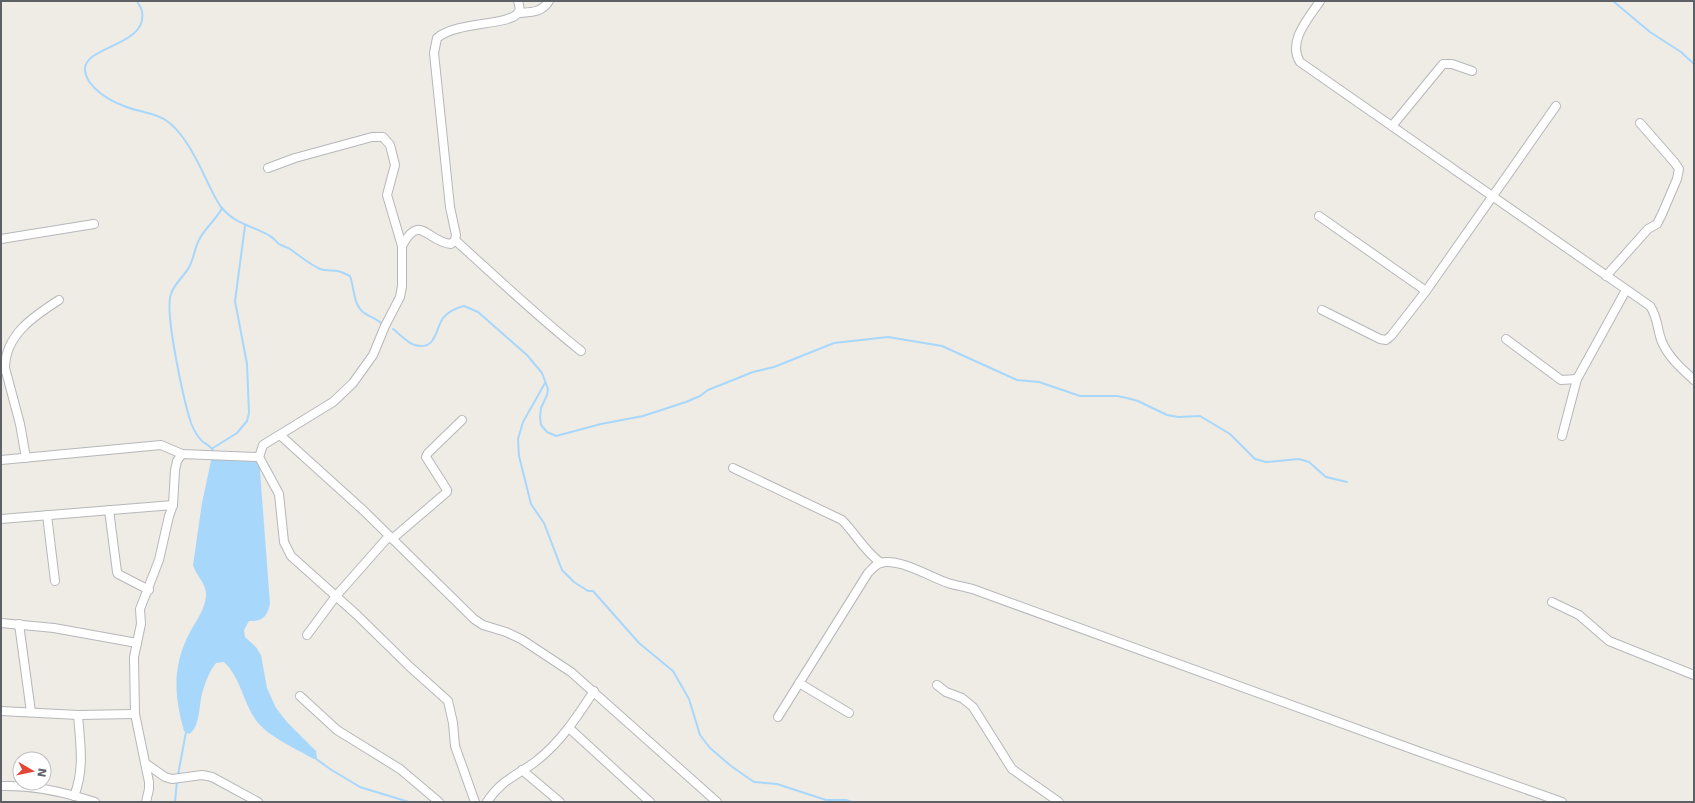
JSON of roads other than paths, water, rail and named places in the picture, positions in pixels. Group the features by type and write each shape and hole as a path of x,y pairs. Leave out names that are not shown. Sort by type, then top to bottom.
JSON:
{"street":[{"path":"518,1 520,8 518,13"},
{"path":"402,246 409,233 413,231 420,230 445,243 451,244 455,240 456,235 450,207 434,53 437,38 452,29 499,21 518,13 536,12 544,8 549,1"},
{"path":"1320,1 1299,33 1296,44 1296,56 1300,62 1650,306 1654,311 1658,332 1667,351 1676,363 1694,380"},
{"path":"1392,126 1444,64 1452,64 1472,72"},
{"path":"1322,310 1380,339 1386,340 1391,336 1426,291 1556,106"},
{"path":"1606,276 1648,229 1657,224 1677,179 1679,169 1640,123"},
{"path":"268,168 295,158 366,139 383,137 390,145 394,155 395,165 387,195 402,246 402,286 400,297 385,326 373,355 353,383 333,402 263,445 259,457 279,494 286,549 302,566 448,701 453,723 455,746 474,802"},
{"path":"1319,216 1426,291"},
{"path":"1,239 94,224"},
{"path":"455,240 531,307 542,320 581,350"},
{"path":"1562,436 1577,379 1626,290"},
{"path":"26,458 20,424 5,368 5,358 10,344 24,326 59,300"},
{"path":"1506,339 1561,380 1577,379"},
{"path":"307,635 336,596 391,538 447,492 426,457 428,453 462,420"},
{"path":"280,435 332,481 474,618 483,625 506,632 536,648 572,672 717,802"},
{"path":"1,460 161,446 182,454 259,457"},
{"path":"146,802 149,789 135,714 134,657 141,624 140,609 149,590 159,560 173,505 175,470 177,461 182,454"},
{"path":"734,468 842,520 849,526 867,552 881,562 899,564 948,583 978,591 1562,802"},
{"path":"1,518 173,505"},
{"path":"109,510 117,572 118,574 149,590"},
{"path":"47,515 55,581"},
{"path":"778,717 868,573 874,566 881,562"},
{"path":"1552,602 1579,615 1609,641 1694,675"},
{"path":"1,623 92,634 137,643"},
{"path":"19,624 31,712"},
{"path":"799,683 849,713"},
{"path":"937,685 946,692 962,698 973,707 1012,770 1059,802"},
{"path":"486,802 495,790 506,780 547,751 569,728 594,691"},
{"path":"300,696 337,730 400,769 439,802"},
{"path":"1,711 78,715 135,714"},
{"path":"74,796 81,773 82,762 78,715"},
{"path":"569,728 650,802"},
{"path":"145,763 165,777 172,779 202,775 212,777 258,802"},
{"path":"522,770 560,802"},
{"path":"1,786 37,788 95,802"}],"water":[{"path":"212,456 259,457 270,604 264,617 258,620 249,621 244,630 245,637 256,647 261,655 267,688 276,708 287,722 316,751 317,759 314,759 285,743 259,724 249,709 235,676 224,662 216,663 211,670 202,694 197,722 193,731 189,734 184,731 178,705 176,681 180,657 184,645 202,610 206,596 205,588 193,565 202,503"}],"waterway":[{"path":"137,1 142,11 141,23 135,32 126,39 94,56 87,62 85,70 86,76 94,88 118,104 158,116 171,124 190,148 217,201 227,213 239,222 263,232 316,267 322,270 342,272 350,276 355,299 359,308 383,325"},
{"path":"1613,1 1650,32 1681,52 1694,64"},
{"path":"214,453 211,447 200,439 191,423 172,337 170,304 172,290 190,266 197,243 222,208"},
{"path":"213,448 237,433 247,421 249,413 247,364 235,301 245,226"},
{"path":"393,329 409,342 422,346 431,342 443,318 450,312 464,306 478,312 527,355 542,373 548,389 541,408 541,425 547,432 556,436 601,424 643,416 686,402 700,396 708,390 753,372 774,367 834,343 888,337 942,346 1017,380 1039,382 1080,396 1117,396 1138,401 1167,415 1178,417 1200,416 1230,434 1255,459 1266,462 1299,459 1309,462 1326,477 1347,482"},
{"path":"545,383 523,422 518,439 519,456 531,504 544,523 562,570 574,582 588,591 593,591 639,643 673,671 689,699 700,735 710,748 731,766 754,782 777,784 826,800 846,800 852,802"},
{"path":"178,775 186,732"},
{"path":"315,758 360,787 409,802"},
{"path":"175,802 177,781"}]}
